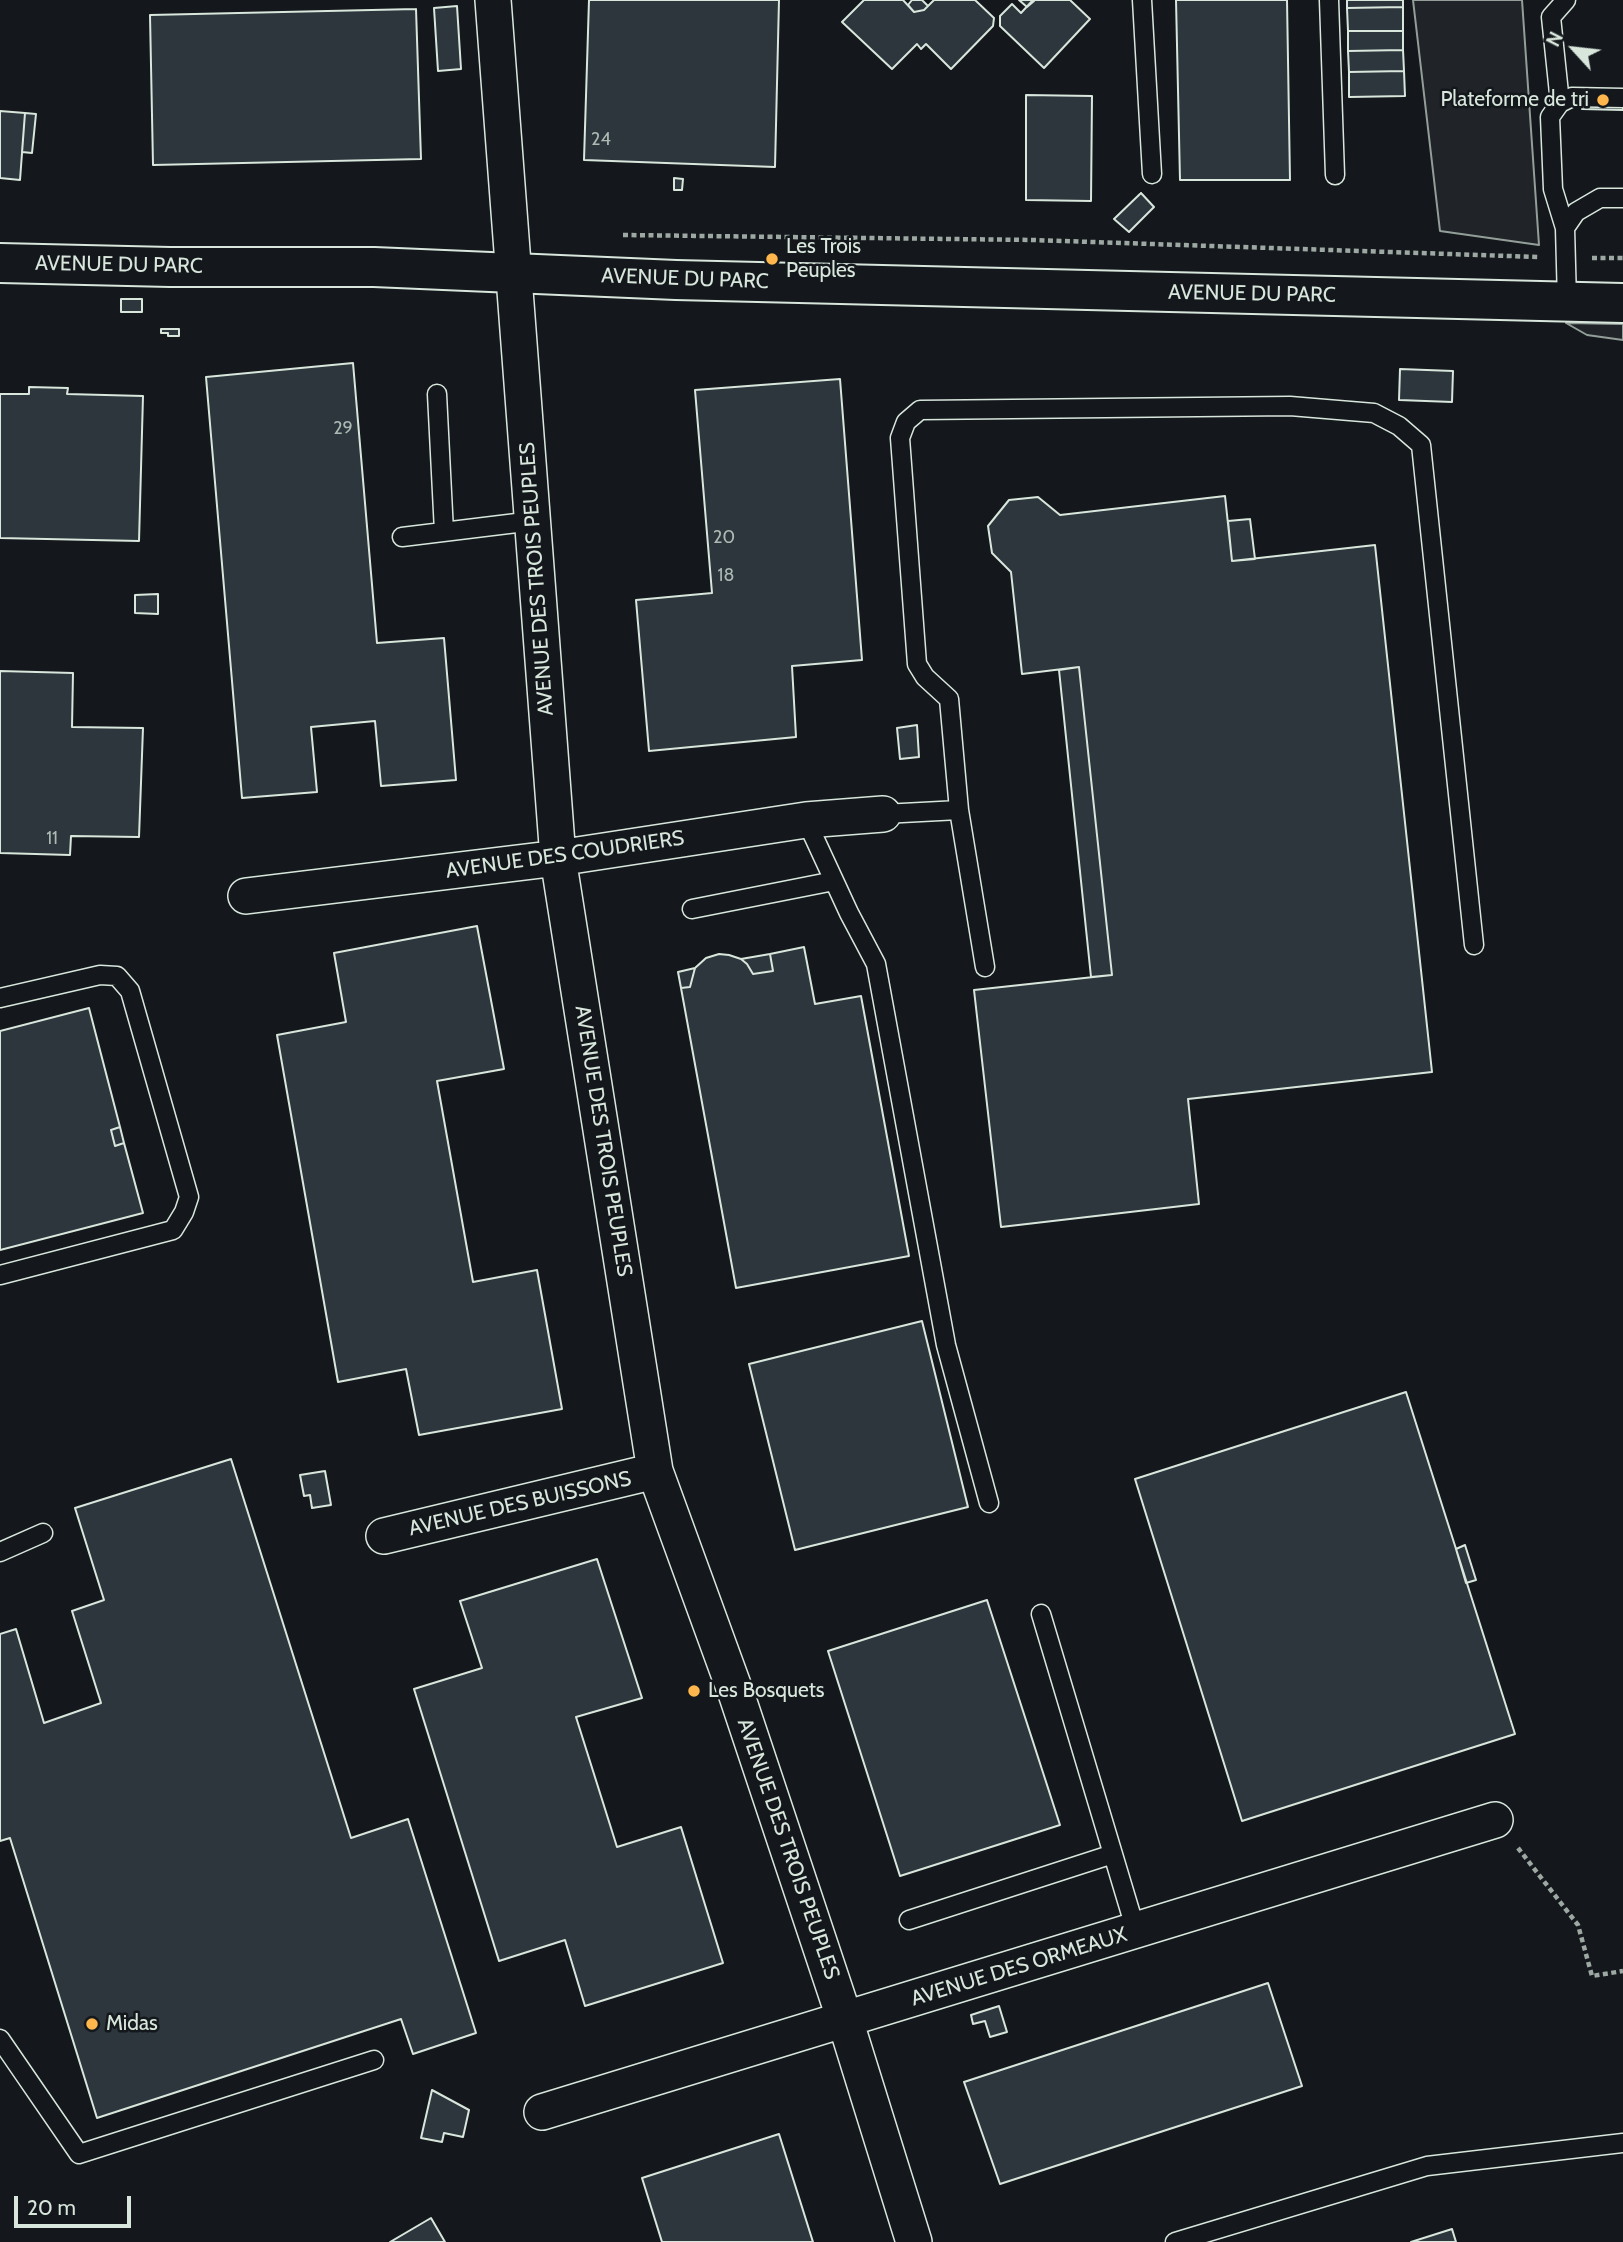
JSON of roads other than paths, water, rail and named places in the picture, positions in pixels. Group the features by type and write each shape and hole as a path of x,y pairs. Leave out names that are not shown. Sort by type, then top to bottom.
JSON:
{"street":[{"name":"AVENUE DES TROIS PEUPLES","path":"494,0 558,858 655,1471 737,1696 845,2021 914,2242"},
{"name":"AVENUE DU PARC","path":"0,262 170,267 374,267 687,280 1623,303"},
{"name":"AVENUE DES COUDRIERS","path":"246,896 558,858 806,820 883,814"},
{"name":"AVENUE DES BUISSONS","path":"384,1536 655,1471"},
{"name":"AVENUE DES ORMEAUX","path":"542,2112 1496,1820"}],"lane":[{"path":"1142,0 1152,174"},
{"path":"1329,0 1335,175"},
{"path":"1560,103 1552,16 1566,0"},
{"path":"1567,302 1566,228 1553,189 1550,117 1560,103 1572,97 1623,98"},
{"path":"1566,228 1576,212 1600,198 1623,198"},
{"path":"437,394 444,532"},
{"path":"985,967 959,810 949,699 925,677 917,664 900,438 906,422 920,410 1290,406 1374,413 1399,426 1421,445 1474,945"},
{"path":"402,537 533,521"},
{"path":"883,814 959,810"},
{"path":"806,820 876,964 946,1345 989,1503"},
{"path":"692,909 834,881"},
{"path":"0,998 100,975 117,976 130,991 189,1197 173,1230 0,1275"},
{"path":"0,1552 43,1533"},
{"path":"1041,1614 1136,1931"},
{"path":"909,1920 1113,1854"},
{"path":"0,2039 79,2154 374,2060"},
{"path":"1175,2242 1427,2166 1623,2143"}],"place":[{"name":"Plateforme de tri","path":"1603,100"},
{"name":"Les Trois Peuples","path":"772,259"},
{"name":"Les Bosquets","path":"694,1691"},
{"name":"Midas","path":"92,2024"}]}
